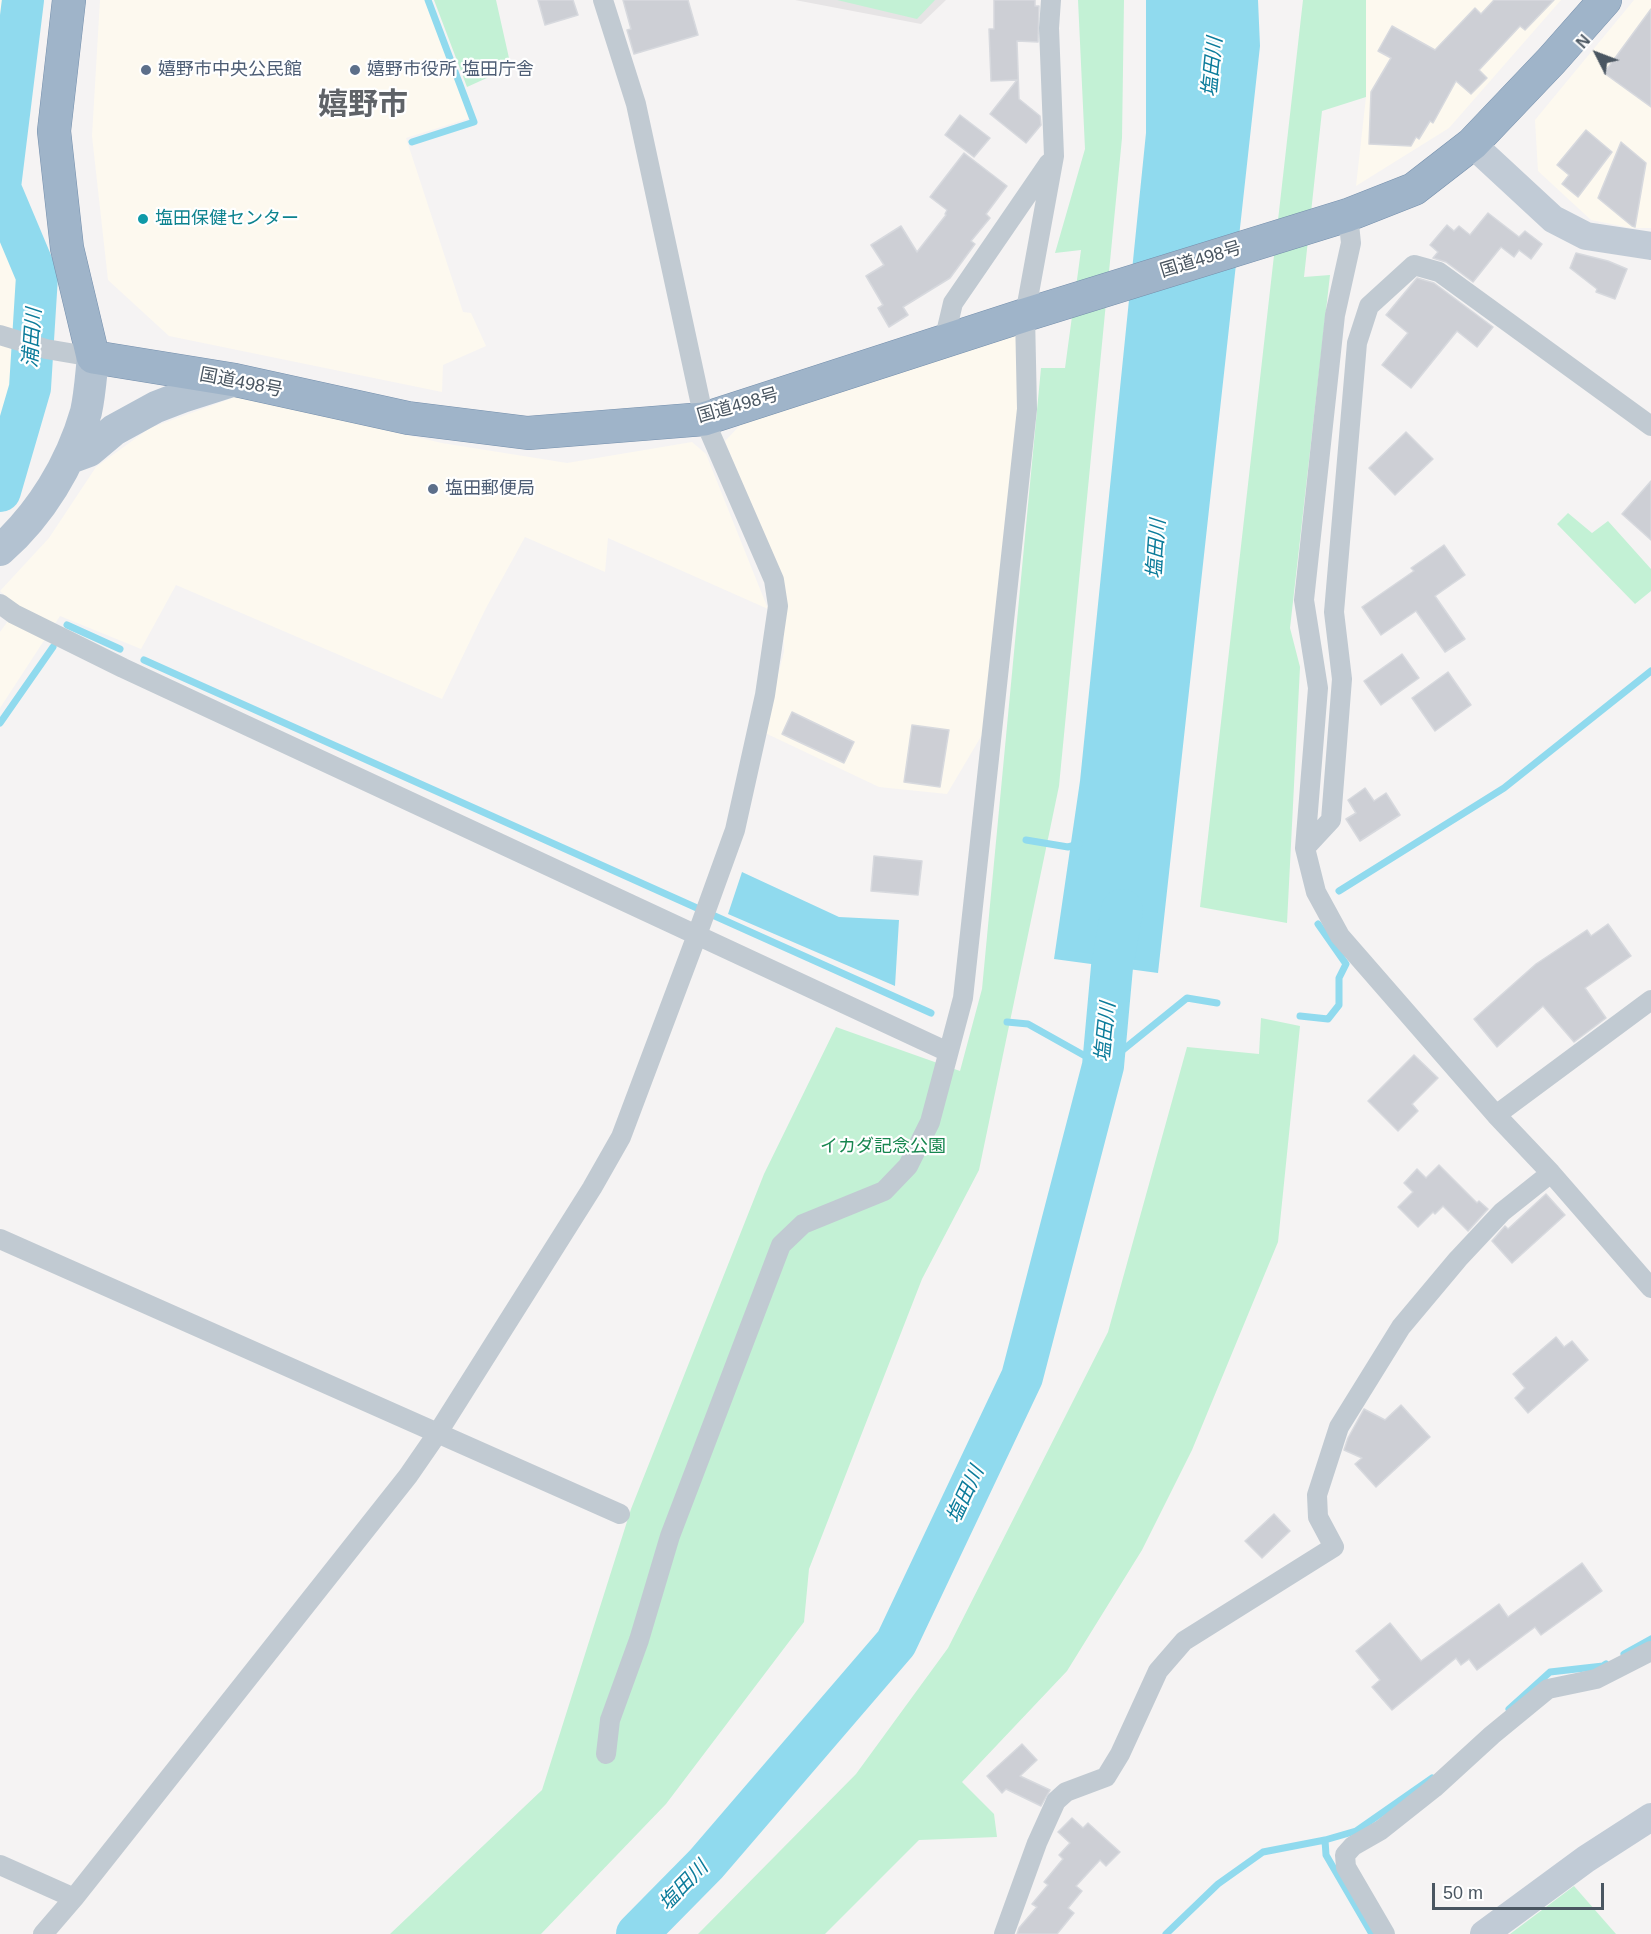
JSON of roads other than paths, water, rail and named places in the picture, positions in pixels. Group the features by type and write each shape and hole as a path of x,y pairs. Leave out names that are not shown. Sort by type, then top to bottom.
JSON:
{"highway":[{"path":"69,0 54,131 67,248 93,357"},
{"name":"国道498号","path":"93,357 236,380 408,418 528,433 704,419 1025,315 1348,215 1414,189 1472,144 1552,60 1594,3"}],"main road":[{"path":"1472,144 1553,219 1586,236 1651,246"},
{"path":"0,550 45,500 70,458 86,410 93,357"},
{"path":"70,458 89,451 114,430 156,407 236,380"},
{"path":"1484,1934 1586,1859 1651,1817"}],"street":[{"path":"43,1934 74,1898 408,1476 437,1434 592,1188 621,1137 735,830 765,694 778,606 774,580 704,419 636,104 603,0"},
{"path":"606,1754 610,1720 639,1640 670,1536 781,1245 803,1224 884,1191 908,1166 930,1122 963,998 1028,409 1025,315 1054,156 1050,0"},
{"path":"944,341 953,303 1054,156"},
{"path":"1348,215 1351,243 1335,315 1304,600 1318,688 1305,848 1316,892 1340,936 1651,1288"},
{"path":"1305,848 1332,820 1342,679 1334,612 1357,343 1369,306 1414,266 1439,272 1651,426"},
{"path":"1,336 46,349 93,357"},
{"path":"0,604 14,614 123,668 703,921 948,1052"},
{"path":"1496,1115 1651,1000"},
{"path":"1004,1934 1037,1843 1056,1801 1066,1792 1106,1777 1120,1754 1158,1671 1184,1641 1334,1547 1318,1517 1317,1496 1339,1427 1401,1327 1502,1212 1551,1173"},
{"path":"0,1239 620,1514"},
{"path":"1385,1934 1346,1867 1345,1855 1353,1846 1381,1830 1434,1788 1492,1735 1548,1689 1596,1679 1651,1651"},
{"path":"0,1865 74,1898"}],"water":[{"path":"1146,0 1258,0 1260,46 1158,973 1054,959 1080,781 1146,133"},
{"path":"742,872 839,917 899,920 895,986 728,914"}],"waterway":[{"name":"浦田川","path":"0,187 23,0"},
{"path":"412,142 474,122 428,0"},
{"name":"浦田川","path":"0,188 37,276 30,388 0,491"},
{"path":"67,625 120,649"},
{"path":"0,723 53,647"},
{"path":"144,660 931,1013"},
{"path":"1339,891 1504,788 1651,671"},
{"path":"1026,840 1068,847 1079,844"},
{"name":"塩田川","path":"637,1934 706,1864 896,1643 1022,1377 1103,1066 1112,967 1122,910"},
{"path":"1300,1016 1328,1019 1339,1005 1339,978 1346,964 1318,924"},
{"path":"1007,1022 1028,1024 1103,1066 1187,998 1217,1003"},
{"path":"1624,1654 1651,1639"},
{"path":"1509,1709 1550,1672 1606,1664"},
{"path":"1166,1934 1218,1884 1263,1852 1325,1840 1356,1831 1432,1778"},
{"path":"1325,1840 1326,1855 1372,1934"}],"place":[{"name":"嬉野市中央公民館","path":"146,70"},
{"name":"嬉野市役所 塩田庁舎","path":"355,70"},
{"name":"塩田保健センター","path":"143,219"},
{"name":"塩田郵便局","path":"433,489"}],"district":[{"name":"嬉野市","path":"363,106"}],"park label":[{"name":"イカダ記念公園","path":"883,1147"}]}
